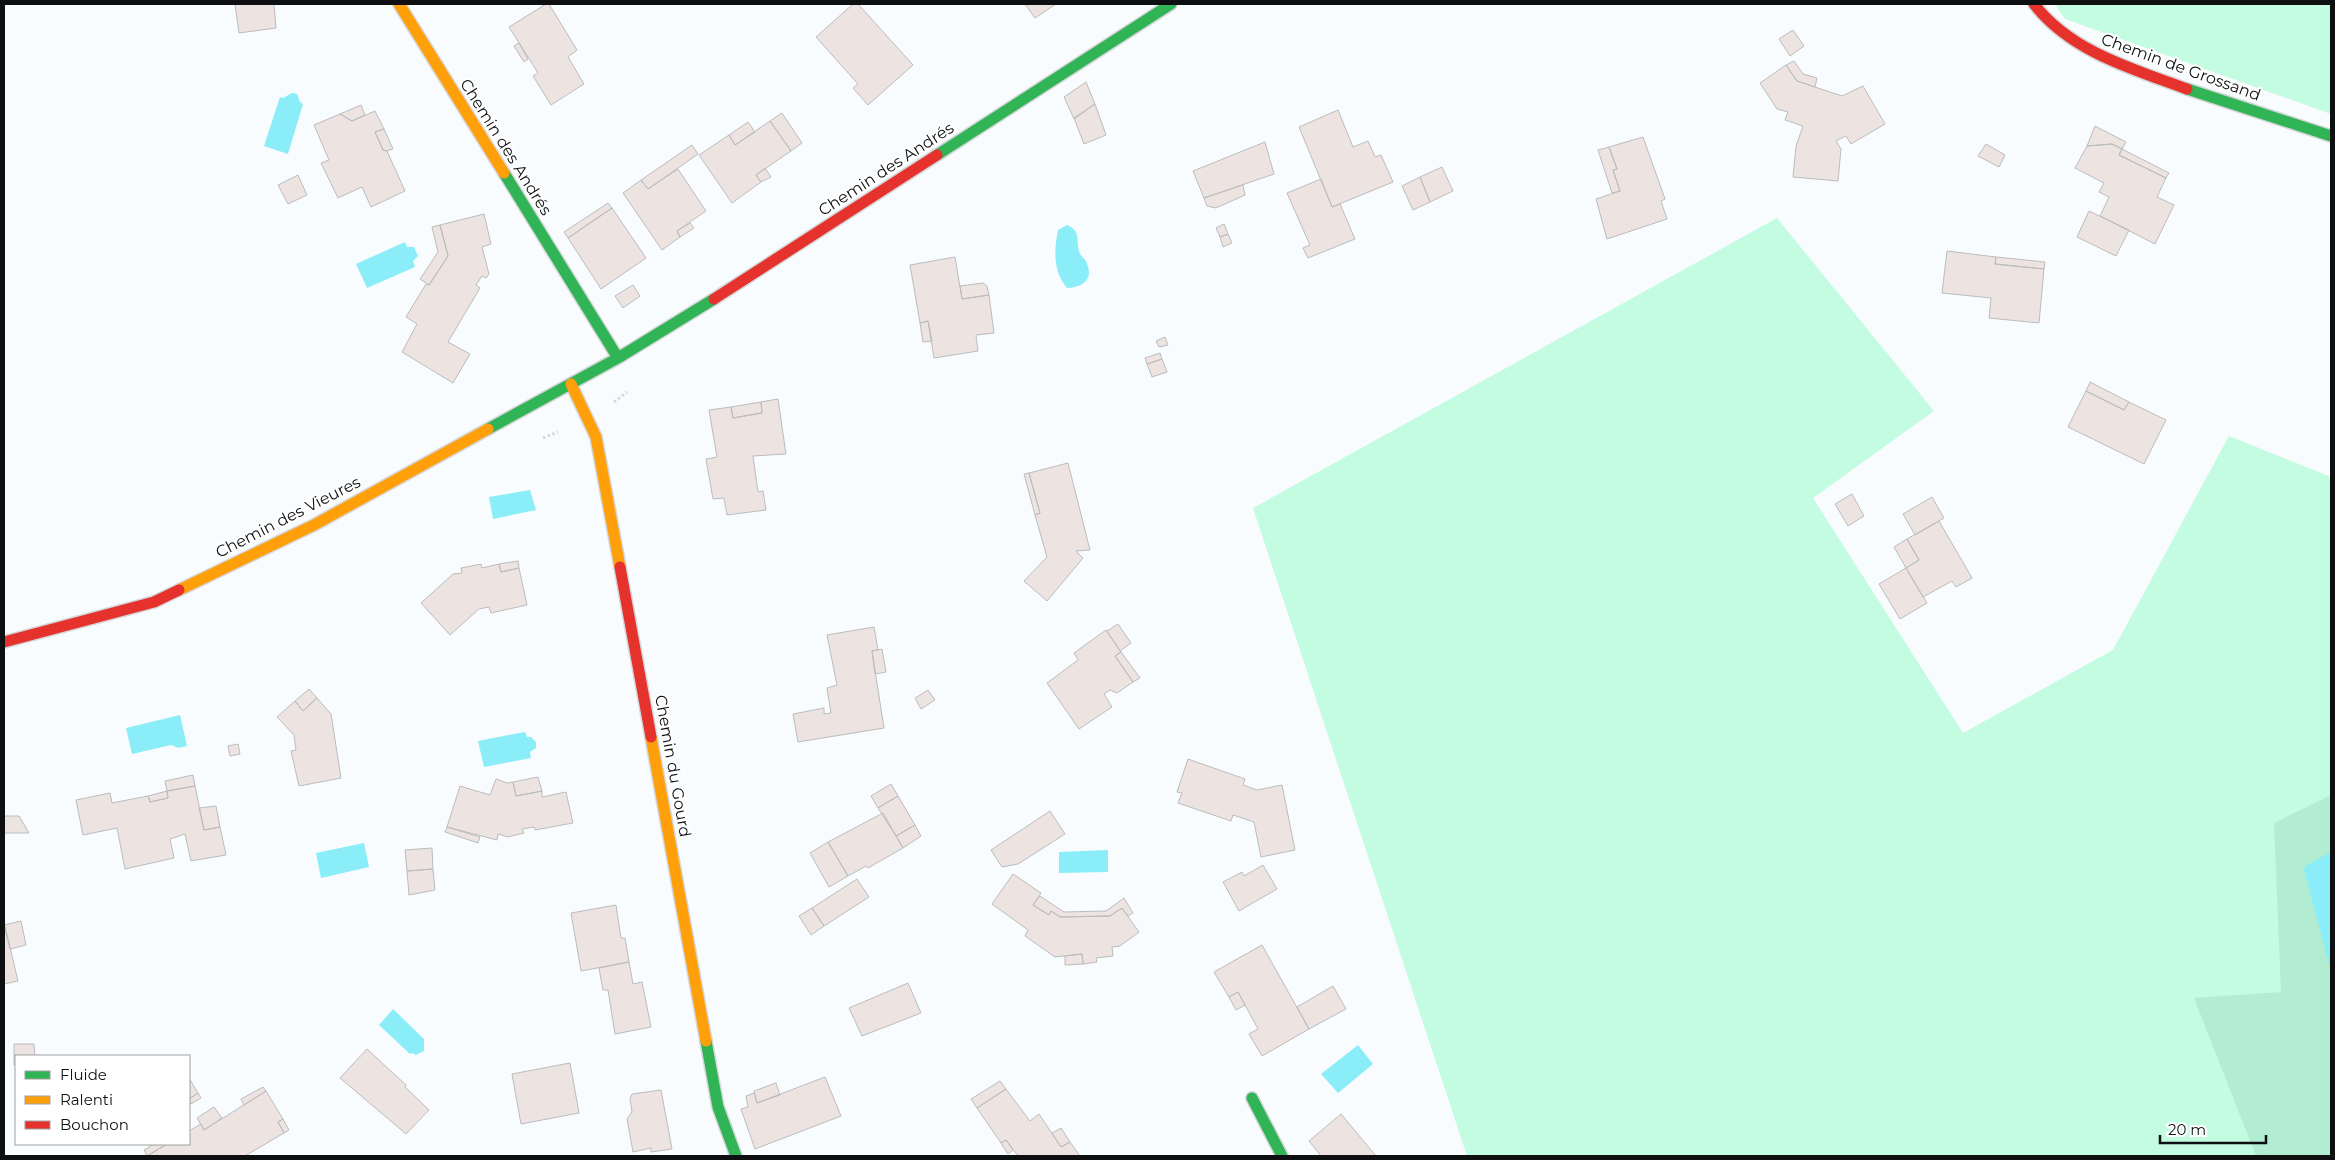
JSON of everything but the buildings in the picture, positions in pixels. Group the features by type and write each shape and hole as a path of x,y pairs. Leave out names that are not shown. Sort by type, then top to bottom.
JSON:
{"street":[{"name":"Chemin des Andrés","path":"399,4 618,358"},
{"name":"Chemin des Andrés","path":"571,384 688,316 1171,4"},
{"name":"Chemin de Grossand","path":"2034,4 2044,18 2099,56 2208,97 2331,136"},
{"name":"Chemin des Vieures","path":"4,642 154,602 314,525 571,384"},
{"name":"Chemin du Gourd","path":"571,384 596,438 718,1107 736,1156"},
{"path":"1252,1098 1282,1156"}],"green space":[{"path":"2055,4 2331,4 2331,114 2065,19"},
{"path":"1777,218 1934,411 1813,498 1963,733 2113,650 2229,436 2331,477 2331,1156 1467,1156 1253,508"},
{"path":"2331,795 2331,1156 2256,1156 2194,998 2281,992 2274,823"}],"water":[{"path":"292,93 297,94 300,102 303,104 288,154 264,146 280,97 283,98"},
{"path":"1067,225 1076,233 1079,251 1089,270 1085,282 1072,288 1067,288 1062,282 1057,268 1055,253 1058,230"},
{"path":"405,242 407,247 414,247 418,256 413,261 415,267 367,288 356,264"},
{"path":"530,490 536,510 493,519 489,497"},
{"path":"180,715 187,746 178,748 171,745 132,754 126,728"},
{"path":"525,732 527,737 531,737 536,742 536,748 530,752 531,758 484,767 478,741"},
{"path":"364,843 369,867 321,878 316,853"},
{"path":"1108,850 1108,872 1059,873 1059,852"},
{"path":"2331,852 2331,972 2304,870 2305,866"},
{"path":"393,1009 424,1039 424,1051 416,1055 410,1054 379,1025"},
{"path":"1358,1045 1373,1064 1338,1093 1321,1074"}],"traffic: fast":[{"path":"937,155 1171,4"},
{"path":"2187,89 2331,136"},
{"path":"504,173 618,358"},
{"path":"488,429 618,358 714,299"},
{"path":"706,1041 718,1107 736,1156"},
{"path":"1252,1098 1282,1156"}],"traffic: slow":[{"path":"399,4 504,173"},
{"path":"571,384 596,437 620,567"},
{"path":"179,590 314,525 488,429"},
{"path":"651,737 706,1041"}],"traffic: jam":[{"path":"2034,4 2049,21 2084,47 2125,66 2187,89"},
{"path":"714,299 937,155"},
{"path":"620,567 651,737"},
{"path":"4,642 154,602 179,590"}]}
